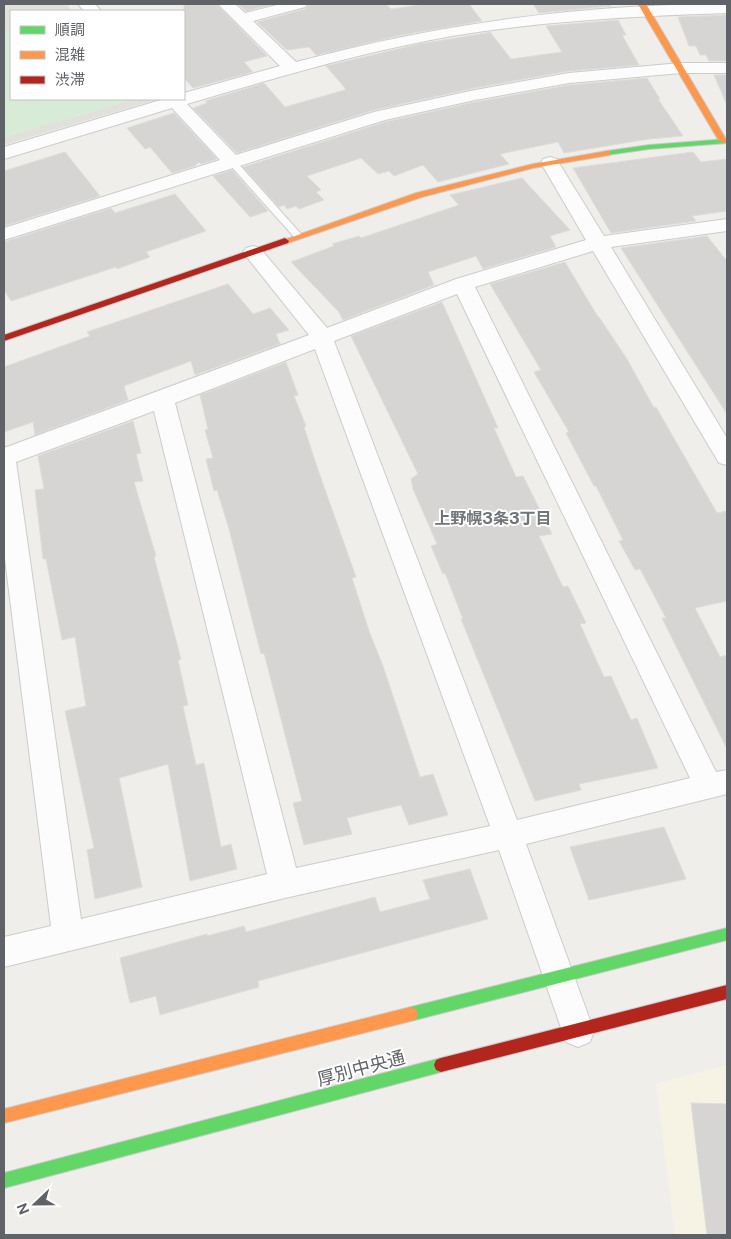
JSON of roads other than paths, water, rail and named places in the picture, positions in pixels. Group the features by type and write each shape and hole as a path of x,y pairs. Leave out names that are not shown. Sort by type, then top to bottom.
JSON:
{"street":[{"path":"226,4 291,67"},
{"path":"242,19 299,4"},
{"path":"517,4 526,21"},
{"path":"4,338 419,195 483,177 550,162 631,150 725,141 644,7"},
{"path":"185,97 291,67 413,39 526,21 644,7 727,8"},
{"path":"4,234 380,116 475,95 569,78 681,68 727,68"},
{"path":"4,153 175,100 233,163"},
{"path":"550,162 727,457"},
{"path":"68,937 4,458 463,284 597,243 727,225"},
{"path":"252,252 322,337 508,835 578,1031"},
{"path":"4,952 285,884 508,835 718,784 463,284"},
{"path":"163,399 285,884"},
{"path":"4,1116 557,975 727,934"},
{"name":"厚別中央通","path":"4,1181 505,1048 727,992"}],"lane":[{"path":"233,163 298,236"}],"district":[{"name":"上野幌3条3丁目","path":"493,518"}]}
